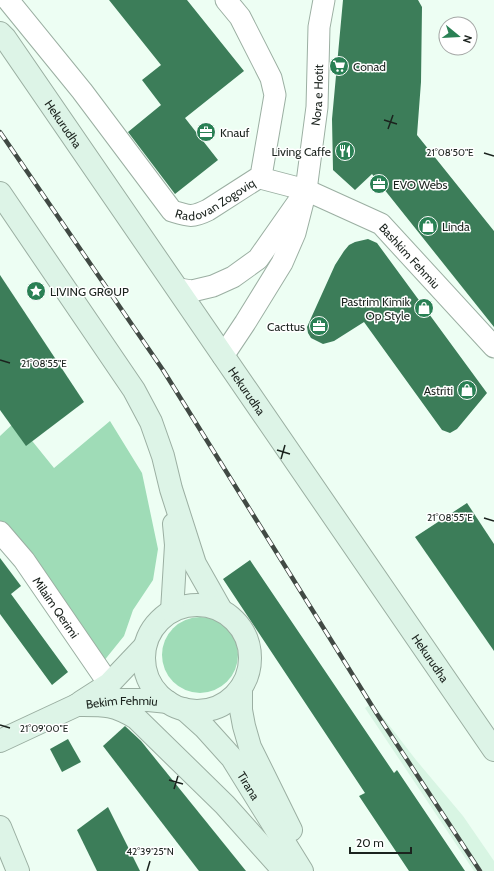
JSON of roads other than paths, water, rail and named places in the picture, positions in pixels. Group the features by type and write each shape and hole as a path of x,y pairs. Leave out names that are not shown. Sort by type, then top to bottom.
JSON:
{"main road":[{"name":"Hekurudha","path":"3,35 494,750"},
{"path":"0,193 134,390 150,422 163,456 170,489 176,545 172,611"},
{"path":"170,489 195,564 221,610"},
{"path":"203,605 221,610 236,621 246,636 250,654 249,672 241,688 230,700 216,708 200,711 176,706 155,690 147,675 144,661 146,646 151,632 160,620 172,611 189,606 203,605"},
{"name":"Bekim Fehmiu","path":"0,741 77,705 109,684 146,646"},
{"name":"Tirana","path":"241,688 241,710 250,747 311,871"},
{"name":"Bekim Fehmiu","path":"77,705 115,700 148,700 176,706"},
{"path":"77,705 108,706 120,709 136,718 225,805 284,871"},
{"name":"Tirana","path":"176,706 204,727 232,758 302,871"},
{"path":"0,827 18,871"}],"street":[{"name":"Radovan Zogoviq","path":"8,0 82,91 172,211 188,216 199,214 261,176 275,95 271,78 240,18 226,0"},
{"name":"Nora e Hotit","path":"223,356 282,263 295,233 306,190 317,107 319,27 324,0"},
{"name":"Bashkim Fehmiu","path":"261,176 264,179 306,190 381,224 494,347"},
{"name":"Nora e Hotit","path":"178,289 192,291 213,286 233,277 258,259 279,231 306,190"},
{"name":"Milaim Qerimi","path":"0,532 24,560 109,684"}],"railway":[{"path":"0,132 163,370 377,714 480,871"}],"place":[{"name":"Conad","path":"339,66"},
{"name":"Knauf","path":"206,132"},
{"name":"Living Caffe","path":"345,151"},
{"name":"EVO Webs","path":"379,184"},
{"name":"Linda","path":"428,226"},
{"name":"LIVING GROUP","path":"36,291"},
{"name":"Pastrim Kimik Op Style","path":"424,308"},
{"name":"Cacttus","path":"319,326"},
{"name":"Astriti","path":"467,390"}]}
